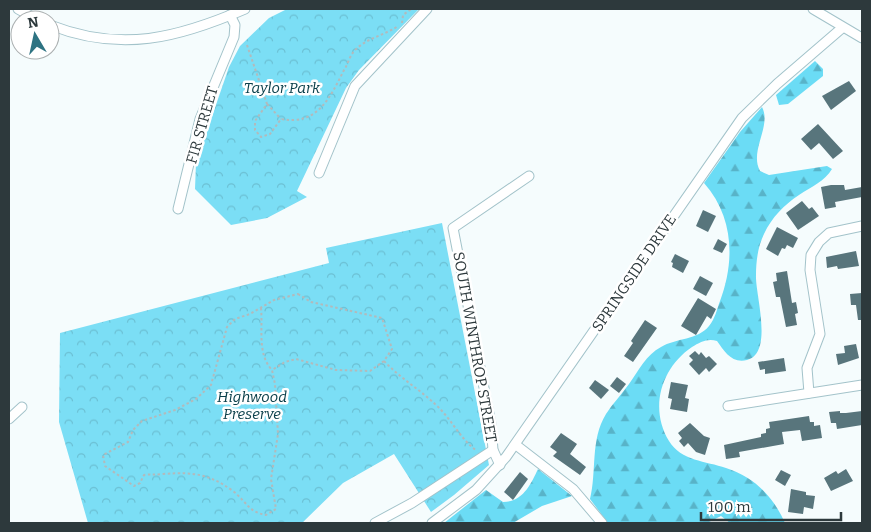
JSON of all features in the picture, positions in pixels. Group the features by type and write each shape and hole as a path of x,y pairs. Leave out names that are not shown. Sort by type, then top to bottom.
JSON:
{"street":[{"path":"60,28 93,38 146,40 180,34 245,9"},
{"path":"319,173 355,86 427,9"},
{"path":"813,9 842,28 862,38"},
{"name":"FIR STREET","path":"178,210 202,112 234,37 235,26 230,15"},
{"name":"SPRINGSIDE DRIVE","path":"432,523 476,490 516,445 730,132 758,101 842,28"},
{"name":"SOUTH WINTHROP STREET","path":"500,465 493,450 491,424 453,228 529,176"},
{"path":"809,393 807,368 820,334 810,270 811,255 817,244 828,233 862,226"},
{"path":"728,406 862,385"},
{"path":"9,419 22,407"},
{"path":"516,445 576,493 602,523"},
{"path":"375,523 412,503 493,450"}],"path":[{"path":"246,44 267,104 281,119 292,121 307,119 325,103 355,50 402,24 403,15 411,9"},
{"path":"267,104 255,121 254,130 261,137 270,134 281,119"},
{"path":"261,308 264,337 261,347 265,363 272,370 276,384 278,426 271,478 276,509 266,515 254,513 233,491 204,476 182,472 161,475 154,473 144,476 140,483 134,486 104,466 103,455 128,442 133,430 142,421 175,410 196,399 210,385 227,326 235,319 274,300 298,294 311,302 382,318 392,349 384,361 370,371 336,370 296,360 285,362 272,370"},
{"path":"384,361 395,373 436,405 469,445 484,456"}],"green space":[{"name":"Taylor Park","path":"287,9 419,9 359,70 346,88 297,191 307,197 267,218 231,225 195,189 196,163 229,67 240,46 269,18"},
{"path":"815,61 823,69 823,76 788,104 779,105 776,95"},
{"path":"762,107 764,122 757,155 760,171 769,175 827,166 832,169 822,180 783,207 767,228 762,239 756,264 761,335 760,346 755,355 747,360 737,360 729,356 717,341 704,341 692,347 673,366 666,377 659,402 663,428 674,448 694,459 726,468 754,482 775,504 785,523 730,523 721,516 707,523 608,523 590,499 596,445 601,424 606,414 651,354 667,344 699,334 713,320 725,286 728,270 729,240 721,210 714,196 704,183 740,132"},
{"name":"Highwood Preserve","path":"442,223 489,465 454,495 431,512 394,454 343,483 302,523 88,523 59,422 60,333 329,263 326,248"},
{"path":"538,469 572,496 542,506 513,523 444,523 486,490 503,502 516,499 525,491"}],"building":[{"path":"849,81 856,91 831,110 822,96"},
{"path":"818,124 843,151 833,159 819,143 811,150 801,139"},
{"path":"844,185 845,190 862,187 862,197 835,202 836,207 825,209 821,187"},
{"path":"802,201 809,209 812,207 819,216 798,230 786,213"},
{"path":"703,210 716,216 708,232 696,226"},
{"path":"777,227 798,238 793,248 787,245 785,249 782,248 778,256 766,249"},
{"path":"718,239 727,244 722,253 713,249"},
{"path":"856,251 859,266 838,269 837,266 827,268 826,257"},
{"path":"675,254 689,261 683,273 672,267 673,263 671,262"},
{"path":"787,271 792,303 796,302 798,313 795,314 797,325 786,327 780,297 776,297 773,282 777,281 776,273"},
{"path":"700,276 713,283 706,296 693,289"},
{"path":"862,293 862,320 858,320 856,305 851,305 850,294"},
{"path":"698,298 716,309 711,319 707,316 696,335 681,326"},
{"path":"645,320 657,328 633,362 624,356 633,343 631,341"},
{"path":"856,344 859,358 838,365 836,354 845,353 844,346"},
{"path":"695,351 699,355 701,352 706,358 709,356 717,364 709,372 706,368 699,375 689,364 693,360 689,356"},
{"path":"784,358 786,371 765,374 765,369 760,370 758,362"},
{"path":"617,377 626,384 619,393 610,386"},
{"path":"595,380 609,390 601,399 589,388"},
{"path":"671,382 688,385 685,398 689,399 687,412 670,409 672,399 668,398"},
{"path":"840,411 840,413 846,413 862,411 862,425 837,429 836,423 831,423 829,412"},
{"path":"809,416 810,422 814,422 814,426 820,425 822,438 802,441 800,430 782,432 784,444 739,452 740,457 726,459 724,445 761,437 761,434 766,433 766,429 770,428 769,422"},
{"path":"690,423 704,436 710,438 705,455 696,452 688,443 684,447 679,441 682,438 678,433"},
{"path":"561,433 577,444 570,454 586,467 580,475 553,456 557,452 550,447"},
{"path":"846,469 853,481 831,491 824,478 836,471 838,474"},
{"path":"781,470 791,475 785,486 775,480"},
{"path":"520,472 528,479 513,500 504,492"},
{"path":"791,489 806,492 806,495 815,496 813,509 804,507 803,514 788,512"}]}
